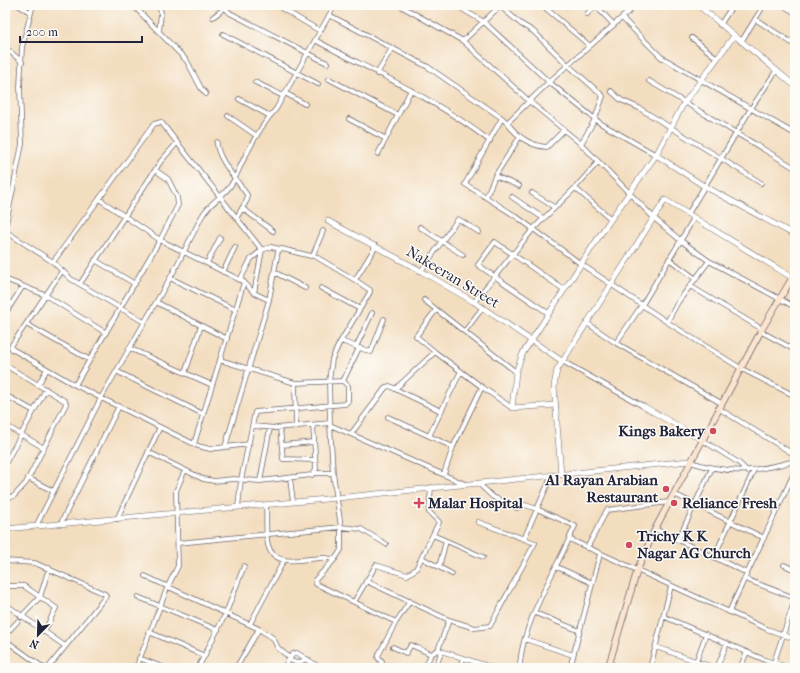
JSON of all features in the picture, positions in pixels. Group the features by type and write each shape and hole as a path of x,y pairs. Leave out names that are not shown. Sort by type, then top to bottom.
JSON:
{"main road":[{"path":"608,668 637,571 655,528 674,494 689,461 742,368 761,330 794,276"}],"street":[{"path":"18,5 30,12"},
{"path":"33,5 22,47 20,87 22,144 5,230 53,262 62,271 80,284 144,322"},
{"path":"133,5 187,61 201,88 206,94"},
{"path":"159,5 161,13 159,32"},
{"path":"276,5 320,31"},
{"path":"36,526 101,398 170,278 204,212 227,191 235,178 245,155 284,94 335,5"},
{"path":"401,5 463,41 529,101 581,144 654,218 680,240 709,261 795,307"},
{"path":"455,5 484,22 549,82 595,119 656,155 704,186 795,235"},
{"path":"463,41 501,5 521,24 533,31 603,96 595,119 581,144"},
{"path":"542,5 590,46"},
{"path":"587,14 596,5 614,25"},
{"path":"622,5 629,12"},
{"path":"507,123 549,82 636,5"},
{"path":"698,5 795,86"},
{"path":"720,24 733,5"},
{"path":"741,42 764,5"},
{"path":"783,5 795,13"},
{"path":"213,17 226,6 230,13 327,63"},
{"path":"329,15 428,67 502,118 519,138 541,147 547,147 564,130"},
{"path":"622,18 661,57 750,110 795,134"},
{"path":"755,19 795,45"},
{"path":"223,34 318,84"},
{"path":"512,408 516,372 531,340 563,289 656,155 669,127 684,103 734,36"},
{"path":"692,38 717,58"},
{"path":"315,40 446,109 490,140"},
{"path":"5,47 22,62"},
{"path":"377,74 392,48"},
{"path":"688,214 750,110 776,71"},
{"path":"329,79 398,115"},
{"path":"649,81 795,168"},
{"path":"255,82 304,104"},
{"path":"378,154 411,90"},
{"path":"610,91 621,100 722,158 761,183"},
{"path":"239,99 270,116"},
{"path":"228,116 257,136"},
{"path":"502,118 465,184 534,228 581,264 667,322 742,368 795,396"},
{"path":"349,119 386,139"},
{"path":"53,262 154,124 158,122 164,124 219,197 237,216 262,250 254,293"},
{"path":"486,197 494,176 519,138"},
{"path":"80,284 154,170 177,142"},
{"path":"217,142 217,148 222,158 247,196 247,200 237,216"},
{"path":"474,302 534,228 575,188 598,162"},
{"path":"75,385 135,284 176,208 178,201 168,179 154,170"},
{"path":"494,176 519,186"},
{"path":"575,188 611,219"},
{"path":"532,192 554,207"},
{"path":"512,197 543,218"},
{"path":"99,199 123,217 160,240 244,282 254,293 269,300"},
{"path":"561,474 555,376 562,361 665,200 794,276"},
{"path":"242,208 273,231"},
{"path":"616,343 642,305 694,218"},
{"path":"421,271 458,219 479,232"},
{"name":"Nakeeran Street","path":"328,221 376,246 483,307 562,361"},
{"path":"420,227 463,254"},
{"path":"313,255 323,231"},
{"path":"207,263 220,238"},
{"path":"548,313 478,264 495,242 563,289"},
{"path":"240,280 251,259 262,250 271,246 308,256 313,255 370,290 332,359 328,381 329,404 333,473 341,527 341,550 315,582 396,622"},
{"path":"356,280 376,246"},
{"path":"223,272 236,247"},
{"path":"225,447 269,300 277,253 280,249"},
{"path":"669,259 696,279"},
{"path":"95,260 135,284"},
{"path":"667,322 690,286 709,261"},
{"path":"62,271 12,344 11,348 75,385 194,444 210,449 249,444"},
{"path":"274,272 305,288"},
{"path":"170,278 236,310"},
{"path":"5,279 45,295 106,333"},
{"path":"194,444 244,282"},
{"path":"5,314 23,286"},
{"path":"690,286 795,350"},
{"path":"321,288 360,310"},
{"path":"424,300 516,372"},
{"path":"156,302 227,339"},
{"path":"465,331 483,307"},
{"path":"436,310 416,336 435,352 512,408 556,405"},
{"path":"343,381 372,313"},
{"path":"341,342 371,352 384,319"},
{"path":"587,323 616,343 720,406 795,454"},
{"path":"26,324 90,360"},
{"path":"185,373 201,326"},
{"path":"129,348 212,385"},
{"path":"395,389 435,352"},
{"path":"220,360 295,383 343,381 348,386 347,403 255,412 241,480 238,507"},
{"path":"562,361 701,439 739,463 747,471"},
{"path":"5,365 65,401 66,404 28,478 14,496 5,499"},
{"path":"38,385 47,369"},
{"path":"116,371 203,414"},
{"path":"429,436 461,371"},
{"path":"295,383 294,408 296,426"},
{"path":"351,434 386,387 390,386 441,411"},
{"path":"444,474 453,447 482,387"},
{"path":"5,464 46,389"},
{"path":"5,395 34,411"},
{"path":"61,523 119,406"},
{"path":"388,417 453,447"},
{"path":"252,426 280,428 330,424 464,484"},
{"path":"5,425 44,448"},
{"path":"313,425 315,473"},
{"path":"117,518 160,427"},
{"path":"260,481 270,428"},
{"path":"280,428 283,459 315,460"},
{"path":"282,445 314,442"},
{"path":"148,452 202,478 214,481 233,479 260,481 312,475 315,473 333,473"},
{"path":"5,529 337,498 689,461 712,468 738,472 795,461"},
{"path":"678,540 712,468"},
{"path":"136,668 149,632 178,566 176,488 185,470"},
{"path":"714,557 754,470"},
{"path":"729,612 795,472"},
{"path":"524,539 552,475"},
{"path":"28,478 53,491"},
{"path":"290,478 293,502"},
{"path":"478,483 493,497 517,508 525,505 575,526 535,613 520,653 520,668"},
{"path":"354,602 376,566 407,575 416,569 438,522 429,512 431,487"},
{"path":"674,494 764,538"},
{"path":"588,548 607,510 669,502"},
{"path":"266,505 267,535 271,553 277,558 284,560 322,558 335,559"},
{"path":"366,581 448,620 475,628 488,627 491,625 535,543 478,522"},
{"path":"178,543 341,527 360,529 386,544"},
{"path":"655,528 747,573"},
{"path":"433,535 483,557"},
{"path":"569,539 729,612 795,639"},
{"path":"439,567 446,541"},
{"path":"570,668 600,554"},
{"path":"422,558 452,574"},
{"path":"250,624 284,560"},
{"path":"5,561 31,562 48,568 105,594 106,596 48,668"},
{"path":"784,565 795,570"},
{"path":"198,668 226,613 244,566"},
{"path":"556,567 592,583"},
{"path":"5,635 40,597 48,568"},
{"path":"146,576 260,629 273,638 278,648 297,663 307,659"},
{"path":"745,579 795,599 772,668"},
{"path":"5,586 24,586 56,608 44,632"},
{"path":"650,668 665,617 671,586"},
{"path":"138,597 218,630"},
{"path":"379,668 382,661 378,656 396,622 410,601"},
{"path":"5,604 20,619 44,632 65,646"},
{"path":"535,613 580,631"},
{"path":"665,617 746,652 790,668"},
{"path":"435,668 448,620"},
{"path":"236,668 260,629"},
{"path":"149,632 205,656"},
{"path":"696,662 706,634"},
{"path":"5,640 44,668"},
{"path":"525,640 573,655"},
{"path":"656,647 716,668 727,643"},
{"path":"393,647 406,653 412,645 431,654"},
{"path":"425,668 431,654 440,650 494,668"},
{"path":"740,668 746,652"},
{"path":"284,668 290,659 297,653 321,668"},
{"path":"139,658 165,668"},
{"path":"460,668 463,658"}],"place":[{"name":"Kings Bakery","path":"713,431"},
{"name":"Al Rayan Arabian Restaurant","path":"666,489"},
{"name":"Malar Hospital","path":"419,503"},
{"name":"Reliance Fresh","path":"674,503"},
{"name":"Trichy K K Nagar AG Church","path":"629,545"}]}
